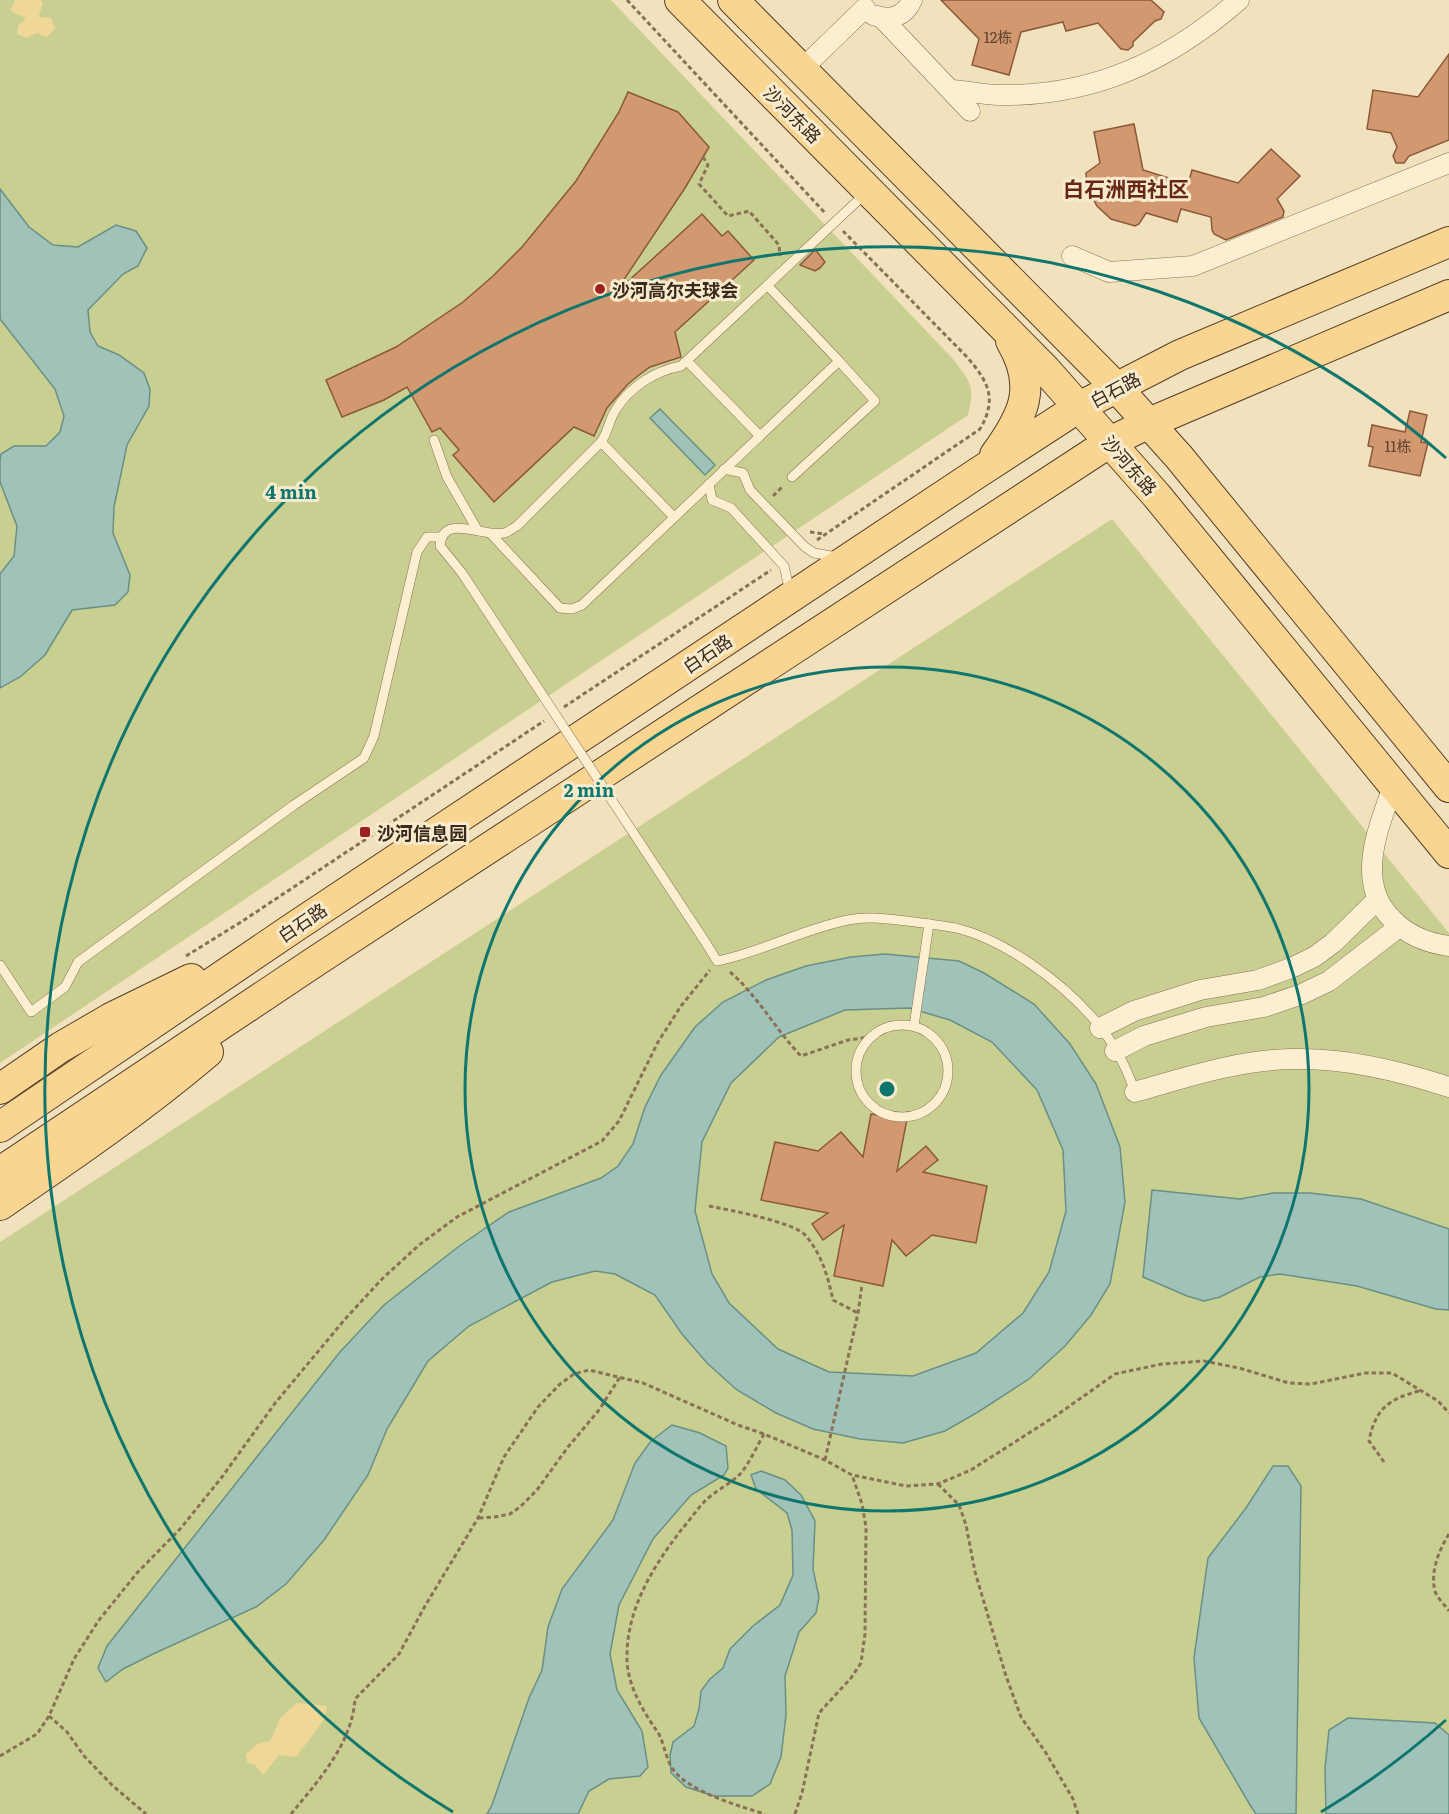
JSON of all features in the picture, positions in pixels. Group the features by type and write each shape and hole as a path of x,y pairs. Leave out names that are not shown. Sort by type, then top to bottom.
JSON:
{"main road":[{"name":"沙河东路","path":"680,0 1000,323 1110,442 1157,496 1449,853"},
{"path":"733,0 1149,423 1449,787"},
{"name":"白石路","path":"0,1126 293,928 1079,408 1180,354 1449,242"},
{"path":"0,1172 316,961 1110,442 1149,423 1449,295"},
{"path":"976,474 995,455 1008,437 1019,419 1026,400 1026,383 1022,366 1017,352 1000,323"},
{"path":"0,1089 61,1047 111,1018 293,928"},
{"path":"0,1205 93,1142 165,1089 316,961"}],"street":[{"path":"802,69 862,4 872,15 882,18 899,16 912,0"},
{"path":"951,90 996,94 1042,93 1087,85 1131,71 1172,51 1210,25 1239,0"},
{"path":"882,18 970,111"},
{"path":"1071,256 1109,272 1193,266 1449,163"},
{"path":"1394,784 1374,843 1372,870 1373,887 1377,900 1385,913 1399,927 1417,939 1449,946"},
{"path":"1100,1028 1152,1005 1200,990 1257,980 1291,968 1314,957 1333,943 1377,900"},
{"path":"1115,1051 1144,1036 1206,1017 1264,1007 1302,994 1329,981 1399,927"},
{"path":"1135,1092 1193,1075 1245,1064 1296,1059 1344,1063 1404,1073 1449,1087"}],"lane":[{"path":"868,191 687,361 681,366 658,372 636,388 615,411 601,442 517,526 506,533 491,534 453,527 445,531 441,537 440,546 462,573 717,961 754,952 812,930 849,920 880,918 958,929 989,940 1029,963 1062,988 1100,1028 1130,1077 1135,1092"},
{"path":"768,286 875,401 792,477"},
{"path":"687,361 760,436"},
{"path":"491,534 560,608 572,609 582,605 839,361"},
{"path":"434,440 447,477 478,531"},
{"path":"601,442 675,517"},
{"path":"724,469 742,473 750,490 805,547 814,553 848,559"},
{"path":"709,484 712,500 731,508 784,566 791,597"},
{"path":"0,965 32,1012 65,987 78,962 294,805 364,758 374,736 417,552 427,537 441,537"},
{"path":"914,1026 929,924"},
{"path":"897,1025 914,1026 927,1031 939,1041 946,1056 949,1071 946,1087 937,1101 925,1111 910,1116 892,1116 880,1111 860,1090 857,1062 862,1048 871,1037 883,1029 897,1025"}],"path":[{"path":"703,157 708,165 699,184 728,216 749,212 779,245 780,275"},
{"path":"769,500 792,477"},
{"path":"0,1756 37,1734 49,1716 74,1659 99,1620 136,1573 181,1528 222,1477 276,1402 346,1318 382,1279 419,1245 457,1217 602,1141 619,1121 658,1042 681,1006 717,961 746,986 801,1056 848,1040 871,1037"},
{"path":"709,1206 773,1220 805,1234 825,1267 833,1300 858,1313"},
{"path":"825,1460 858,1313 862,1285"},
{"path":"291,1814 324,1775 354,1714 355,1699 399,1654 478,1518 504,1457 538,1407 560,1384 574,1374 589,1370 643,1383 825,1460 852,1475 906,1486 938,1484 971,1470 1054,1417 1115,1374 1162,1364 1204,1360 1289,1383 1311,1384 1365,1373 1392,1373 1438,1401 1449,1413"},
{"path":"478,1518 510,1514 529,1499 599,1410 620,1377"},
{"path":"1384,1462 1369,1441 1372,1424 1385,1405 1401,1396 1419,1391"},
{"path":"764,1434 741,1472 706,1500 670,1545 649,1578 633,1616 626,1658 631,1681 640,1703 662,1738 674,1771 703,1792 765,1814"},
{"path":"795,1814 802,1793 819,1713 851,1678 861,1663 864,1634 866,1527 862,1504 852,1475"},
{"path":"938,1484 958,1505 966,1525 975,1572 1006,1676 1021,1717 1051,1762 1078,1814"},
{"path":"1449,1534 1441,1548 1434,1572 1436,1592 1449,1611"},
{"path":"49,1716 67,1732 84,1756 113,1786 146,1814"}],"green space":[{"name":"沙河高尔夫球会","path":"0,0 611,0 952,358 970,385 971,397 968,415 0,1063"},
{"path":"1112,519 1449,933 1449,1814 0,1814 0,1242"}],"sand":[{"path":"15,0 41,0 43,4 40,17 51,18 55,28 47,37 37,33 27,38 17,34 18,26 26,18 12,12"},
{"path":"297,1703 327,1706 324,1720 296,1757 279,1755 263,1775 255,1765 247,1762 246,1754 257,1744 270,1741 281,1717"}],"water":[{"path":"0,189 29,227 53,245 78,247 116,225 136,231 147,248 138,266 123,274 88,310 90,332 98,346 119,355 144,373 150,389 149,406 127,445 114,507 113,533 130,575 128,592 115,605 72,610 45,655 20,677 0,688 0,574 14,556 17,526 0,482 1,454 14,446 46,446 60,432 64,416 55,389 0,319"},
{"path":"660,409 715,465 705,475 650,418"},
{"path":"885,954 959,961 984,973 1034,1004 1070,1044 1096,1084 1120,1147 1125,1202 1110,1284 1091,1315 1065,1346 1029,1379 945,1431 903,1443 860,1439 813,1429 776,1413 737,1390 707,1363 682,1334 655,1295 615,1274 595,1271 552,1282 469,1326 428,1361 387,1429 368,1475 324,1540 286,1584 256,1607 123,1669 106,1682 98,1668 107,1646 340,1352 384,1305 458,1247 509,1212 601,1178 618,1166 633,1144 645,1107 661,1075 695,1027 723,1002 766,980 806,966 851,957","holes":["909,1008 950,1020 992,1042 1037,1090 1063,1150 1066,1211 1049,1272 1023,1313 976,1353 913,1376 829,1372 778,1349 729,1303 712,1274 695,1211 702,1142 731,1083 779,1037 845,1010"]},
{"path":"1152,1190 1240,1199 1273,1193 1310,1193 1361,1199 1449,1229 1449,1310 1436,1309 1357,1286 1280,1274 1260,1277 1220,1297 1204,1301 1187,1296 1143,1277"},
{"path":"672,1425 700,1433 726,1446 728,1468 724,1475 691,1495 653,1539 619,1605 610,1654 617,1690 642,1731 648,1767 640,1776 609,1779 589,1791 578,1814 487,1814 529,1698 542,1670 548,1627 562,1589 613,1520 635,1463 651,1441"},
{"path":"1273,1466 1288,1466 1301,1486 1296,1814 1256,1814 1250,1805 1199,1718 1194,1658 1208,1558 1246,1508"},
{"path":"761,1471 785,1480 801,1495 815,1521 813,1569 819,1597 816,1613 799,1632 785,1676 786,1715 781,1757 770,1784 752,1796 714,1796 686,1787 671,1773 670,1755 673,1742 694,1726 701,1691 723,1668 730,1649 753,1626 780,1605 793,1575 792,1530 787,1513 756,1489 751,1475"},
{"path":"1348,1718 1435,1723 1449,1735 1449,1814 1326,1814 1325,1768 1329,1730"}],"building":[{"path":"941,0 1151,0 1164,12 1161,19 1155,21 1128,50 1121,49 1098,23 1066,31 1063,22 1021,32 1009,75 972,65 979,39"},
{"path":"1449,54 1449,140 1409,156 1404,163 1396,163 1393,156 1397,147 1391,133 1367,129 1373,90 1418,97"},
{"name":"沙河高尔夫球会","path":"628,92 678,112 709,147 685,188 623,281 626,283 702,214 722,236 728,231 754,260 675,332 681,357 650,367 639,375 607,408 594,436 574,427 494,502 453,455 459,450 440,428 432,432 407,387 384,400 342,417 326,380 396,347 463,302 493,276 522,247 576,181 619,112"},
{"path":"1134,124 1143,170 1188,184 1192,170 1238,183 1271,149 1300,176 1277,199 1284,211 1283,217 1226,240 1214,234 1211,217 1181,209 1177,222 1146,213 1135,226 1111,219 1097,206 1087,188 1086,173 1100,163 1094,132"},
{"path":"816,249 825,262 820,268 815,271 800,265"},
{"path":"1410,411 1427,415 1421,442 1428,443 1420,476 1369,466 1373,447 1368,446 1372,425 1405,432"},
{"path":"871,1114 907,1119 897,1171 926,1146 938,1160 923,1172 987,1186 976,1243 932,1235 906,1256 892,1240 883,1286 834,1276 844,1225 823,1240 812,1224 828,1213 761,1200 775,1142 818,1151 841,1132 863,1157"}],"place":[{"name":"沙河高尔夫球会","path":"600,289"},
{"name":"沙河信息园","path":"365,832"}],"district":[{"name":"白石洲西社区","path":"1126,187"}]}
